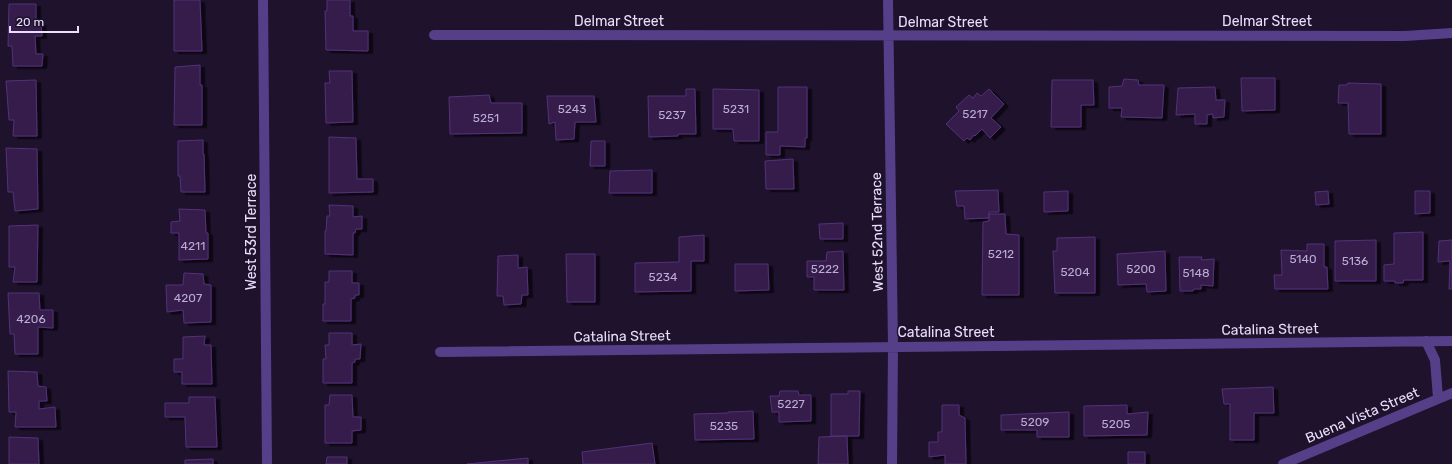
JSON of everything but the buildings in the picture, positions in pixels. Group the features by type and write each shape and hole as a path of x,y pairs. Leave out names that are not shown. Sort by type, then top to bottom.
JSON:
{"street":[{"name":"West 53rd Terrace","path":"264,0 267,464"},
{"name":"West 52nd Terrace","path":"888,0 893,346 892,464"},
{"name":"Delmar Street","path":"434,35 1405,36 1452,33"},
{"path":"1426,341 1435,360 1438,398"},
{"name":"Catalina Street","path":"440,352 1452,341"},
{"name":"Buena Vista Street","path":"1283,464 1452,393"}]}
